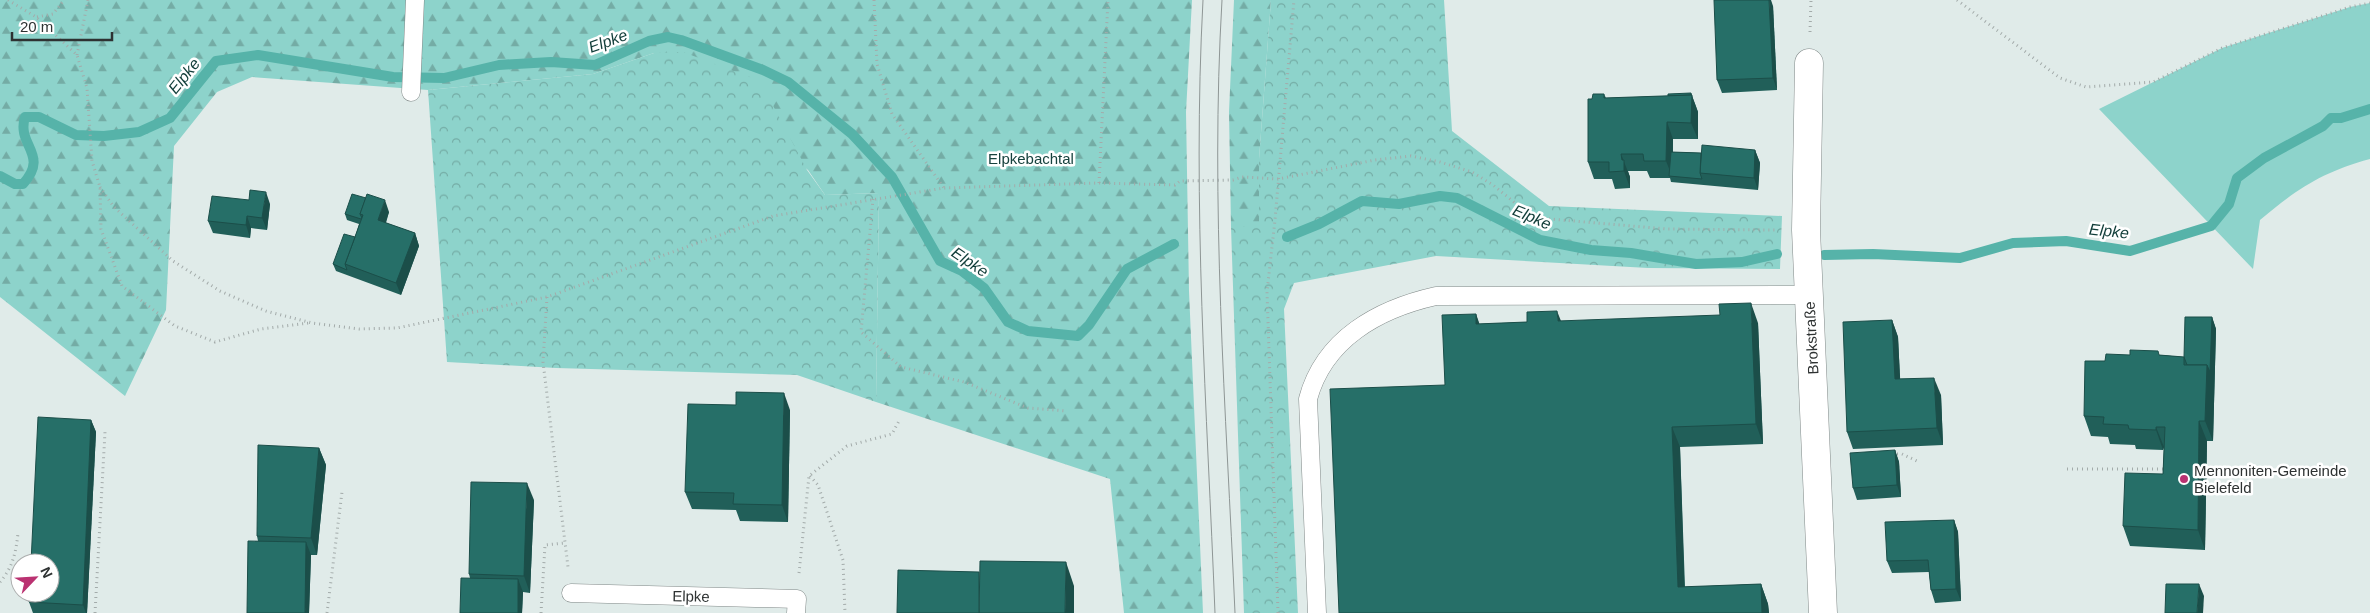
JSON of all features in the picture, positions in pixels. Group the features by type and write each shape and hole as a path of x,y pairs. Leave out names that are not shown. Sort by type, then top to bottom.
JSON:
{"street":[{"name":"Brokstraße","path":"1809,63 1806,230 1823,613"}],"lane":[{"path":"411,92 415,0"},
{"path":"1317,613 1308,400 1313,382 1320,368 1335,348 1355,331 1396,308 1436,296 1809,295"},
{"name":"Elpke","path":"571,593 796,606"}],"path":[{"path":"8,0 36,17 77,56"},
{"path":"36,17 53,14 64,0"},
{"path":"88,0 77,56 87,88 92,162 100,187 101,229 122,286 175,326 215,342 261,329 312,323"},
{"path":"874,0 877,64 892,114 944,188"},
{"path":"1099,183 1108,0"},
{"path":"1278,613 1267,292 1294,0"},
{"path":"1958,0 2060,78 2086,87 2153,82 2222,48 2350,7 2370,3"},
{"path":"100,187 114,207 173,261 220,291 266,311 312,323 359,330 397,328 547,296 773,216 944,188 1099,183 1175,185 1180,181 1233,180 1242,177 1278,179 1384,158 1411,156 1440,162 1472,172 1493,184 1520,208 1534,215 1550,219 1667,229 1806,230"},
{"path":"873,199 861,332 900,367 964,382 1028,408 1067,411"},
{"path":"547,296 542,362 571,593"},
{"path":"796,606 809,476 847,446 892,434 900,419"},
{"path":"95,613 105,432"},
{"path":"1883,454 1902,454 1917,461"},
{"path":"2067,469 2172,469"},
{"path":"809,476 818,485 843,560 845,613"},
{"path":"328,613 342,492"},
{"path":"0,582 10,570 16,553 18,533"},
{"path":"542,613 545,545 565,542"}],"green space":[{"name":"Elpkebachtal","path":"0,0 1192,0 1186,112 1189,291 1203,613 1124,613 1110,479 876,402 879,193 825,195 808,170 654,53 593,74 428,90 252,77 217,92 174,146 166,310 125,396 0,297"},
{"path":"1234,0 1271,0 1259,159 1259,227 1231,227 1229,112"},
{"path":"1271,0 1444,0 1452,131 1549,206 1782,216 1780,269 1648,268 1436,256 1294,283 1284,309 1298,613 1244,613 1231,227 1259,226 1259,159"},
{"path":"2370,3 2370,159 2338,170 2311,183 2286,199 2260,220 2253,269 2099,109 2222,48 2350,7"},
{"path":"683,52 760,81 807,170 825,195 879,193 876,402 797,375 556,368 447,362 428,90 593,74 654,53"}],"building":[{"path":"1714,0 1769,0 1773,78 1717,80"},
{"path":"1691,93 1691,95 1668,96 1668,94"},
{"path":"1593,94 1604,94 1604,98 1692,95 1691,123 1667,122 1666,161 1644,161 1643,154 1621,154 1622,160 1624,160 1624,171 1609,172 1609,162 1588,162 1588,99 1592,99"},
{"path":"1702,145 1755,150 1754,178 1700,173"},
{"path":"1671,152 1701,153 1700,173 1702,179 1669,176"},
{"path":"250,190 266,192 262,218 247,216 246,225 208,221 212,196 249,200"},
{"path":"352,194 366,198 360,214 361,219 345,214"},
{"path":"367,194 385,200 378,220 415,233 396,283 345,264 363,215 360,214"},
{"path":"344,234 355,237 345,264 347,270 333,264"},
{"path":"1751,303 1756,424 1672,427 1678,587 1761,584 1762,613 1339,613 1330,389 1445,385 1442,315 1476,314 1476,324 1527,322 1527,312 1557,311 1558,321 1720,315 1719,304"},
{"path":"2185,317 2212,317 2210,372 2207,365 2187,365 2184,357"},
{"path":"1892,320 1895,379 1934,378 1937,428 1847,432 1843,322"},
{"path":"2130,350 2158,351 2159,355 2184,357 2184,365 2207,365 2205,421 2199,421 2198,530 2123,526 2125,473 2163,474 2165,427 2156,427 2156,430 2129,429 2128,425 2103,424 2104,417 2084,416 2085,361 2105,361 2106,354 2130,355"},
{"path":"736,392 784,393 782,505 733,504 734,493 685,492 688,404 736,405"},
{"path":"38,417 91,420 83,605 47,603 60,603 60,553 31,553"},
{"path":"258,445 319,448 311,538 257,536"},
{"path":"1895,450 1897,485 1853,488 1850,453"},
{"path":"471,482 527,483 524,576 469,574"},
{"path":"1954,520 1956,589 1931,590 1928,560 1887,561 1885,522"},
{"path":"248,541 306,542 305,613 247,613"},
{"path":"980,561 1066,562 1065,613 979,613"},
{"path":"898,570 979,572 979,613 897,613"},
{"path":"461,578 518,579 518,613 460,613"},
{"path":"2166,584 2199,584 2197,613 2165,613"}],"waterway":[{"name":"Elpke","path":"0,176 15,184 23,184 30,174 33,157 23,127 25,117 39,117 76,135 104,136 139,132 170,118 216,61 258,55 393,77 444,78 499,65 551,62 595,65 649,41 668,37 763,70 788,82 852,134 892,177 940,261 962,271 984,288 1008,322 1028,331 1078,336 1089,325 1127,269 1174,244"},
{"name":"Elpke","path":"1824,255 1873,254 1960,258 2013,243 2066,241 2130,251 2211,226 2229,204 2237,178 2264,158 2323,126 2331,118 2341,118 2370,109"},
{"name":"Elpke","path":"1287,237 1319,224 1362,201 1399,204 1440,196 1457,198 1540,240 1591,250 1631,253 1696,264 1742,262 1777,254"}],"tram line":[{"path":"1203,0 1199,153 1200,230 1215,613"},
{"path":"1222,0 1219,77 1218,230 1235,613"}],"place":[{"name":"Mennoniten-Gemeinde Bielefeld","path":"2184,479"}]}
